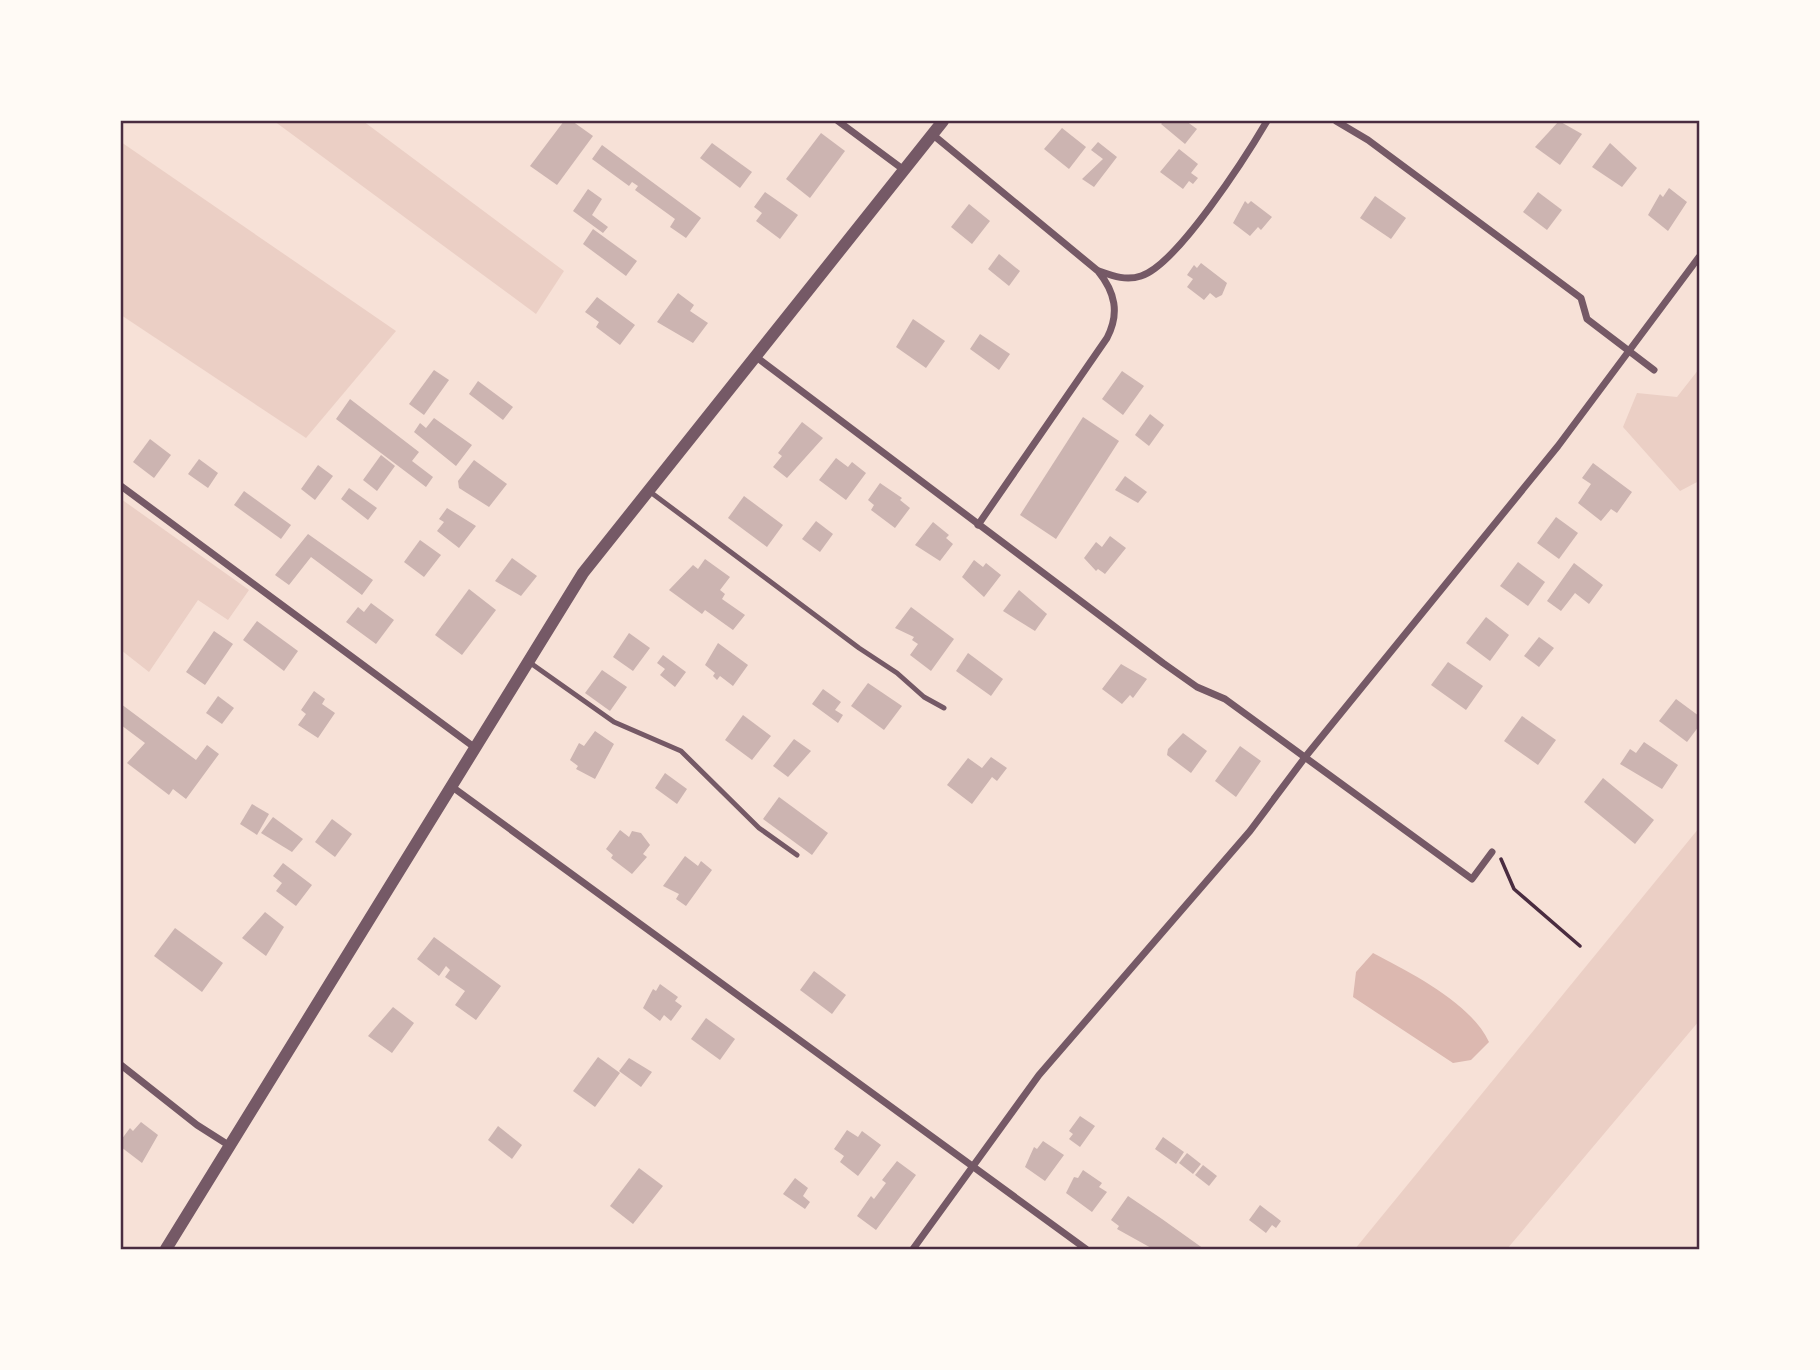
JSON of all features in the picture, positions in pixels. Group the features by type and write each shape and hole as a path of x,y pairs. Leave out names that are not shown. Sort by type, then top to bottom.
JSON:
{"street":[{"path":"838,121 904,170"},
{"path":"166,1249 583,573 943,121"},
{"path":"1098,271 1126,279 1153,271 1212,205 1267,121"},
{"path":"1336,121 1368,140 1581,298 1587,319 1654,370"},
{"path":"932,134 1098,271 1113,293 1115,311 1111,331 978,525"},
{"path":"913,1249 1052,1059 1250,831 1306,756 1558,446 1699,257"},
{"path":"755,356 1185,679 1225,699 1472,879 1492,852"},
{"path":"121,486 474,747"},
{"path":"450,786 1086,1249"},
{"path":"121,1065 197,1125 230,1146"}],"lane":[{"path":"647,490 859,648 897,673 924,697 944,708"},
{"path":"527,660 614,722 681,751 759,828 797,855"}],"path":[{"path":"1504,862 1514,889 1580,946"}],"shaded area":[{"path":"274,121 363,121 564,271 536,314"},
{"path":"121,142 396,331 306,438 121,315"},
{"path":"1699,369 1699,481 1680,491 1623,427 1637,393 1677,397"},
{"path":"121,499 249,590 228,620 198,600 149,672 121,650"},
{"path":"1699,828 1699,1021 1507,1249 1355,1249"},
{"path":"1373,953 1422,980 1454,1002 1469,1014 1489,1042 1471,1060 1453,1063 1353,997 1356,972"}],"building":[{"path":"564,121 572,121 593,136 557,185 530,166"},
{"path":"1164,121 1186,121 1197,129 1185,144 1161,124"},
{"path":"1559,121 1582,134 1560,165 1535,147"},
{"path":"1062,128 1086,147 1069,169 1044,149"},
{"path":"821,133 845,151 810,198 786,179"},
{"path":"1098,142 1117,157 1094,187 1082,179 1103,159 1091,150"},
{"path":"712,143 752,172 740,188 700,158"},
{"path":"1610,143 1637,168 1622,187 1592,167"},
{"path":"602,145 701,218 686,238 670,227 675,219 635,190 638,186 632,182 629,186 592,159"},
{"path":"1179,149 1198,164 1191,173 1198,178 1193,184 1189,181 1183,189 1160,172"},
{"path":"1669,188 1687,202 1668,231 1648,215 1660,194 1663,197"},
{"path":"588,189 602,199 592,215 608,227 603,233 573,211"},
{"path":"765,192 798,215 780,239 756,221 762,213 754,207"},
{"path":"1538,192 1562,210 1547,230 1523,212"},
{"path":"1375,196 1406,218 1391,239 1360,218"},
{"path":"1245,201 1248,204 1251,201 1272,217 1261,230 1258,227 1250,236 1233,223"},
{"path":"969,204 990,221 972,244 951,227"},
{"path":"593,229 637,261 626,276 583,244"},
{"path":"999,254 1020,271 1009,286 988,269"},
{"path":"1201,263 1227,283 1222,295 1216,298 1210,293 1204,300 1187,287 1193,279 1187,275 1194,265 1197,268"},
{"path":"678,293 694,305 690,311 708,323 693,343 657,322"},
{"path":"597,297 635,325 620,345 596,327 599,322 585,312"},
{"path":"913,319 945,341 926,368 896,347"},
{"path":"980,334 1010,354 999,370 970,349"},
{"path":"434,370 449,380 424,415 409,404"},
{"path":"1122,371 1144,386 1123,415 1102,399"},
{"path":"478,381 513,407 503,420 469,394"},
{"path":"350,399 419,452 412,461 433,477 426,487 336,419"},
{"path":"1150,414 1164,425 1149,446 1135,435"},
{"path":"1083,417 1119,441 1056,539 1020,515"},
{"path":"434,418 472,445 456,466 414,432 420,423 426,428"},
{"path":"802,422 823,438 787,478 773,467 782,456 778,453"},
{"path":"150,439 171,455 154,478 133,462"},
{"path":"381,455 395,466 377,491 363,480"},
{"path":"836,458 848,467 852,462 866,473 846,500 819,480"},
{"path":"199,459 218,473 208,488 188,474"},
{"path":"474,460 507,484 489,507 459,488 458,481"},
{"path":"1593,463 1632,492 1617,513 1611,509 1601,521 1578,503 1591,484 1582,478"},
{"path":"318,465 333,476 315,500 301,489"},
{"path":"1125,476 1147,492 1138,503 1115,490"},
{"path":"880,483 902,498 900,500 910,508 895,528 871,510 874,505 868,500"},
{"path":"349,488 377,508 368,520 341,499"},
{"path":"244,491 291,525 281,539 234,505"},
{"path":"744,496 783,525 767,547 728,518"},
{"path":"447,508 476,526 459,548 437,531 444,522 439,519"},
{"path":"1556,517 1578,533 1559,559 1537,543"},
{"path":"816,521 833,534 820,552 802,539"},
{"path":"933,522 949,535 946,538 953,544 940,561 915,545"},
{"path":"308,534 373,580 362,595 311,557 289,585 275,575"},
{"path":"1110,536 1126,548 1105,574 1098,569 1096,571 1084,558 1096,542 1102,547"},
{"path":"420,540 441,555 424,577 404,562"},
{"path":"512,558 537,576 521,596 495,581"},
{"path":"705,559 730,577 720,590 725,594 722,599 745,615 733,630 705,610 702,614 669,590 693,565 698,569"},
{"path":"974,560 983,567 986,563 1001,575 984,597 962,577"},
{"path":"1518,562 1545,582 1528,606 1500,586"},
{"path":"1574,563 1603,585 1589,604 1575,593 1561,611 1547,601"},
{"path":"469,589 496,610 462,655 435,635"},
{"path":"1019,590 1047,614 1035,631 1003,611"},
{"path":"371,603 394,620 376,644 346,622 358,607 364,612"},
{"path":"911,607 954,639 931,671 910,655 918,644 912,640 914,637 895,628"},
{"path":"1486,617 1509,635 1490,661 1466,643"},
{"path":"257,621 298,651 284,671 243,640"},
{"path":"214,631 233,644 205,685 186,672"},
{"path":"629,633 650,648 633,671 613,657"},
{"path":"1539,637 1554,648 1539,667 1524,656"},
{"path":"718,643 748,665 733,686 720,676 717,680 713,676 715,673 705,665"},
{"path":"968,653 1003,679 991,696 956,671"},
{"path":"663,655 686,672 675,687 660,675 665,669 657,663"},
{"path":"1448,662 1483,686 1466,710 1431,685"},
{"path":"1121,664 1147,679 1133,698 1130,695 1122,704 1102,689"},
{"path":"602,670 627,687 610,711 585,693"},
{"path":"868,683 902,706 884,730 851,706"},
{"path":"823,689 841,702 835,710 843,715 838,723 812,704"},
{"path":"314,691 325,699 322,704 335,713 318,738 298,725 306,714 301,710"},
{"path":"218,696 234,708 222,724 206,713"},
{"path":"1676,699 1699,716 1699,726 1687,742 1659,721"},
{"path":"121,704 196,760 207,745 219,754 186,799 173,789 169,795 127,763 145,743 121,725"},
{"path":"743,715 771,736 752,760 725,740"},
{"path":"1522,716 1556,740 1538,765 1504,741"},
{"path":"595,731 614,744 595,779 576,769 578,766 570,760 579,743 584,746"},
{"path":"1183,733 1207,751 1191,773 1167,755 1168,749"},
{"path":"794,739 811,751 788,777 773,766"},
{"path":"1644,742 1678,765 1662,789 1620,764 1630,749 1636,753"},
{"path":"1240,746 1261,761 1236,797 1215,781"},
{"path":"991,757 1007,768 997,781 992,777 972,804 947,785 968,758 982,768"},
{"path":"665,773 687,789 677,804 655,788"},
{"path":"1603,778 1654,820 1635,844 1584,802"},
{"path":"779,797 828,833 812,855 763,819"},
{"path":"252,804 269,814 257,835 240,824"},
{"path":"273,817 303,839 292,852 261,833"},
{"path":"332,819 352,834 335,857 315,842"},
{"path":"620,830 629,837 632,831 641,833 650,845 643,854 647,857 632,874 611,858 613,855 606,849"},
{"path":"685,856 698,866 701,861 712,870 686,906 676,899 679,894 663,886"},
{"path":"283,863 312,885 296,906 276,891 282,883 273,876"},
{"path":"265,912 284,927 266,956 242,938"},
{"path":"175,928 223,963 202,992 154,956"},
{"path":"434,937 501,986 476,1020 455,1005 465,991 445,977 450,970 446,966 439,976 417,959"},
{"path":"814,971 846,995 832,1014 800,990"},
{"path":"660,984 678,997 675,1001 682,1006 671,1021 664,1015 660,1021 643,1008 653,989 656,991"},
{"path":"393,1007 414,1023 392,1053 368,1036"},
{"path":"706,1018 735,1039 720,1060 691,1039"},
{"path":"598,1057 620,1073 595,1107 573,1091"},
{"path":"629,1058 652,1072 641,1087 619,1071"},
{"path":"1080,1116 1095,1126 1080,1147 1069,1139 1073,1134 1069,1131"},
{"path":"141,1122 158,1135 142,1163 121,1147 121,1140 130,1128 133,1131"},
{"path":"498,1126 522,1145 512,1159 488,1140"},
{"path":"847,1130 858,1137 862,1131 881,1145 858,1176 840,1162 844,1156 834,1149"},
{"path":"1163,1137 1184,1152 1176,1164 1155,1149"},
{"path":"1043,1141 1064,1155 1045,1181 1025,1167 1034,1147 1037,1149"},
{"path":"1187,1153 1201,1164 1193,1174 1179,1163"},
{"path":"897,1161 916,1175 876,1230 857,1216 871,1196 874,1199 886,1183 882,1180"},
{"path":"1203,1165 1217,1176 1209,1186 1195,1175"},
{"path":"639,1168 663,1186 633,1224 610,1206"},
{"path":"1083,1170 1102,1183 1099,1187 1107,1192 1092,1212 1066,1193 1074,1177 1078,1178"},
{"path":"795,1178 808,1188 803,1196 810,1202 805,1209 783,1194"},
{"path":"1128,1196 1204,1249 1153,1249 1117,1229 1119,1226 1111,1220"},
{"path":"1260,1205 1281,1221 1276,1228 1272,1225 1266,1233 1249,1220"}]}
